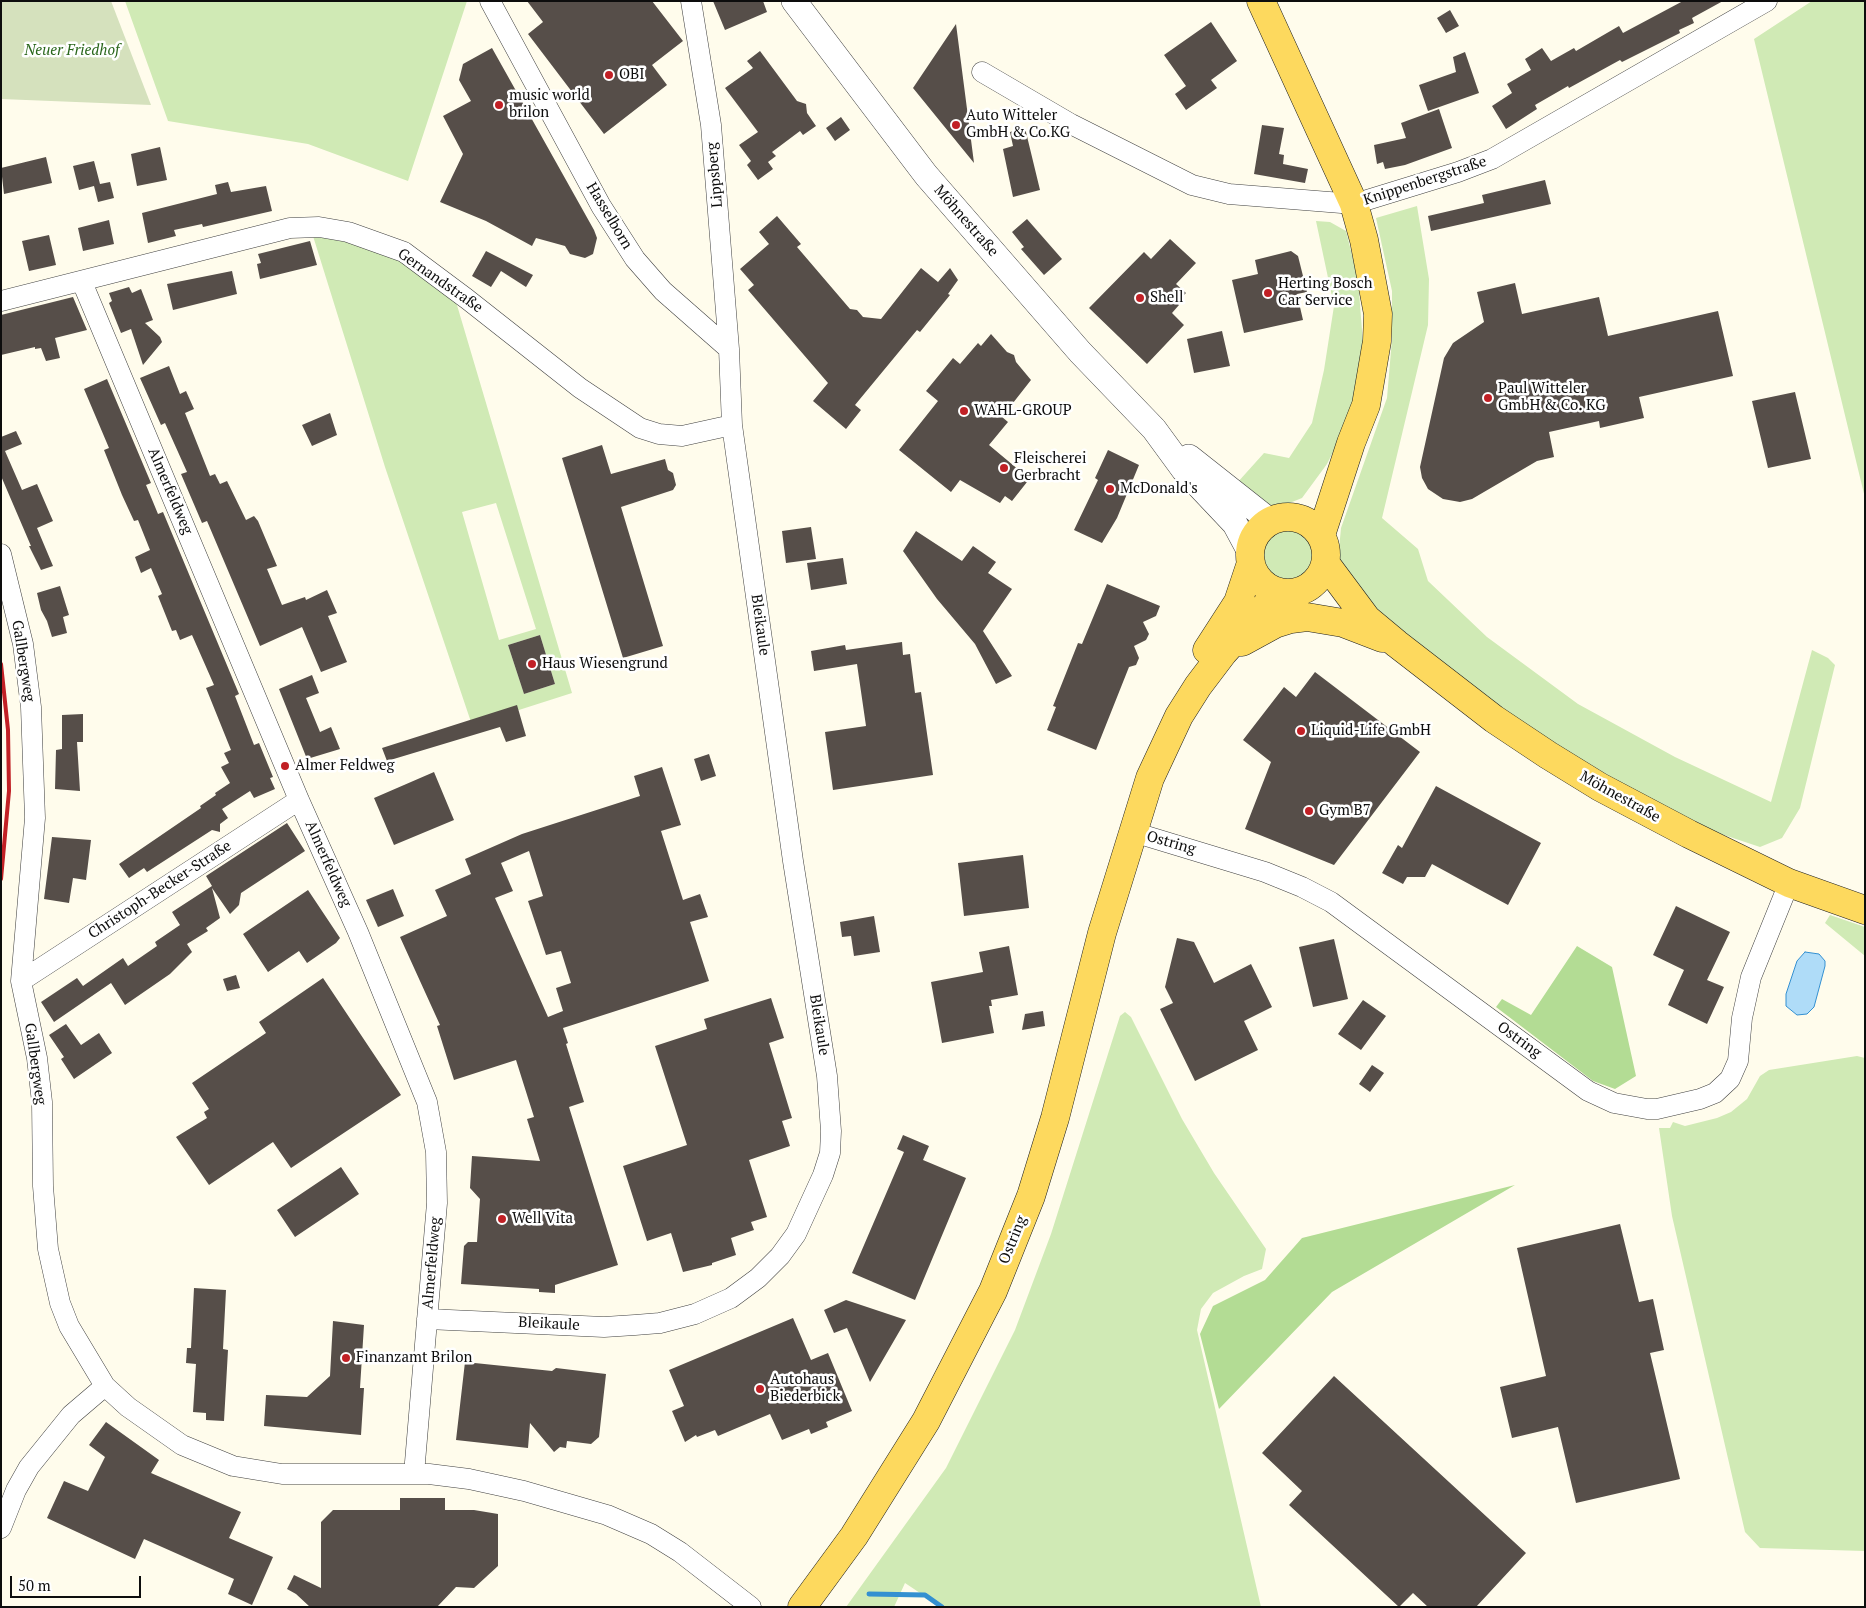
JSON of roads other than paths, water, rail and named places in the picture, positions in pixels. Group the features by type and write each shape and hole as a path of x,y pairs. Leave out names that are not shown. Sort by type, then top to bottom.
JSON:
{"main road":[{"path":"1260,1 1354,204 1364,240 1378,314 1373,374 1366,405 1351,443 1321,535"},
{"path":"1299,518 1351,443"},
{"path":"1279,517 1299,518 1308,521 1321,535 1327,554 1326,564 1318,580 1291,591 1223,653 1179,716 1190,677 1238,602 1256,534 1270,521 1279,517"},
{"path":"1250,557 1258,578 1264,584 1291,591 1367,619"},
{"path":"1326,564 1367,619 1396,644"},
{"path":"1223,653 1276,624 1291,619 1307,617 1343,623 1396,644"},
{"name":"Möhnestraße","path":"1396,644 1494,719 1600,787 1689,834 1789,883 1865,910"},
{"name":"Ostring","path":"802,1607 854,1536 926,1421 993,1292 1030,1196 1055,1118 1102,933 1132,832 1150,778 1179,716"}],"street":[{"name":"Hasselborn","path":"490,1 602,206 636,259 663,291 729,349"},
{"name":"Lippsberg","path":"692,1 711,125 729,349"},
{"name":"Möhnestraße","path":"794,1 926,175 1080,352 1154,429 1184,470 1235,524 1250,557"},
{"name":"Knippenbergstraße","path":"982,72 1071,124 1192,185 1229,194 1354,204 1458,172 1492,159 1768,1"},
{"name":"Gernandstraße","path":"1,301 290,228 319,227 348,232 404,252 475,304 580,388 640,428 659,434 682,436 731,420"},
{"name":"Almerfeldweg","path":"82,282 299,800 358,932 427,1102 432,1126 437,1174 414,1474"},
{"path":"729,349 731,420"},
{"name":"Bleikaule","path":"427,1319 604,1327 660,1323 695,1314 731,1298 758,1278 780,1256 796,1234 823,1175 830,1153 832,1131 827,1076 793,861 731,420"},
{"name":"Möhnestraße","path":"1154,429 1270,521"},
{"name":"Gallbergweg","path":"1,554 23,644 31,707 35,818 21,980 37,1058 42,1102 45,1222 52,1276 60,1303 69,1326 105,1386"},
{"name":"Christoph-Becker-Straße","path":"21,980 299,800"},
{"name":"Ostring","path":"1132,832 1265,872 1326,899 1357,919 1588,1091 1614,1103 1647,1109 1672,1106 1700,1099 1715,1093 1730,1079 1738,1061 1742,1018 1751,977 1789,883"},
{"path":"1,1528 16,1490 29,1467 71,1415 105,1386 128,1408 182,1445 233,1466 282,1474 414,1474 469,1479 501,1485 573,1504 628,1522 680,1552 751,1607"}],"water":[{"path":"1805,952 1819,954 1825,961 1825,966 1814,1007 1807,1014 1797,1015 1786,1006 1786,994 1797,961"}],"waterway":[{"path":"869,1594 925,1595 942,1607"}],"railway":[{"path":"1,664 8,730 9,791 1,879"}],"place":[{"name":"OBI","path":"609,75"},
{"name":"music world brilon","path":"499,105"},
{"name":"Auto Witteler GmbH & Co.KG","path":"956,125"},
{"name":"Herting Bosch Car Service","path":"1268,293"},
{"name":"Shell","path":"1140,298"},
{"name":"Paul Witteler GmbH & Co. KG","path":"1488,398"},
{"name":"WAHL-GROUP","path":"964,411"},
{"name":"Fleischerei Gerbracht","path":"1004,468"},
{"name":"McDonald's","path":"1110,489"},
{"name":"Haus Wiesengrund","path":"532,664"},
{"name":"Liquid-Life GmbH","path":"1301,731"},
{"name":"Almer Feldweg","path":"285,766"},
{"name":"Gym B7","path":"1309,811"},
{"name":"Well Vita","path":"502,1219"},
{"name":"Finanzamt Brilon","path":"346,1358"},
{"name":"Autohaus Biederbick","path":"760,1389"}],"park label":[{"name":"Neuer Friedhof","path":"72,51"}]}
